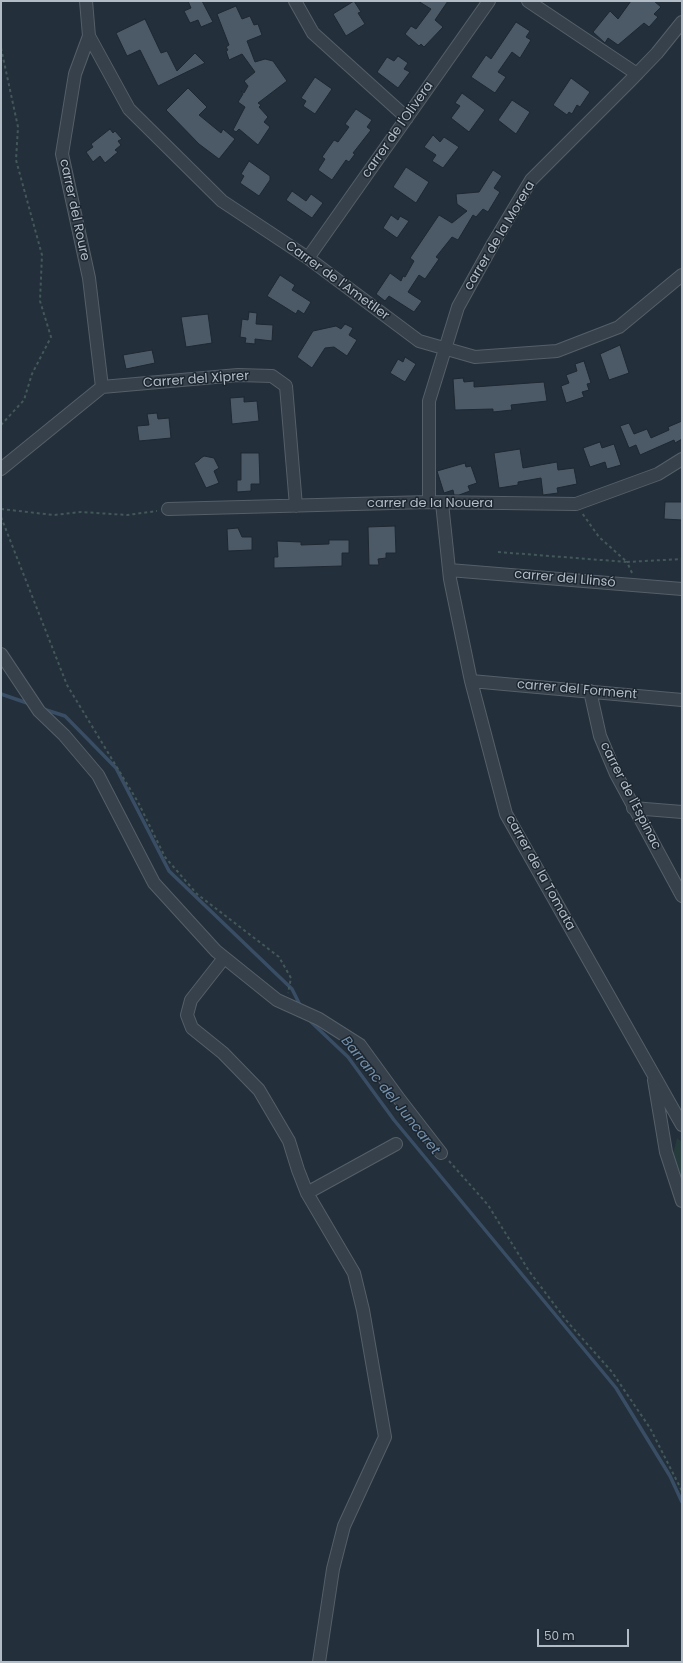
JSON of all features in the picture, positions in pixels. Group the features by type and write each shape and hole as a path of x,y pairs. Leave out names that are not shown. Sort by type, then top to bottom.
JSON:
{"street":[{"name":"Carrer de l'Ametller","path":"86,1 89,36 129,109 222,201 308,258 419,341 475,357 557,351 619,327 682,275"},
{"path":"295,1 313,33 407,118"},
{"name":"carrer de l'Olivera","path":"308,258 489,1"},
{"path":"528,1 638,74"},
{"name":"carrer de la Morera","path":"429,502 429,401 458,307 531,180 638,74 682,22"},
{"name":"carrer del Roure","path":"89,36 75,74 62,154 89,278 102,387"},
{"name":"Carrer del Xiprer","path":"102,387 238,375 272,376 286,386 296,506"},
{"path":"1,469 102,387"},
{"name":"carrer de la Nouera","path":"168,509 429,502 576,504 658,474 682,459"},
{"name":"carrer de la Tomata","path":"442,503 449,570 472,681 506,814 682,1125"},
{"name":"carrer del Llinsó","path":"449,570 682,589"},
{"path":"1,654 39,711 64,735 98,775 154,883 216,951 277,1000 319,1019 360,1045 441,1153"},
{"name":"carrer del Forment","path":"472,681 682,700"},
{"name":"carrer de l'Espinac","path":"590,691 600,736 616,774 633,808 682,896"},
{"path":"633,808 682,812"},
{"path":"224,958 191,1000 187,1015 192,1028 223,1054 260,1090 289,1141 298,1170 308,1193 354,1273 363,1310 385,1437 344,1526 333,1569 319,1662"},
{"path":"652,1071 662,1136 682,1201"},
{"path":"662,1136 682,1125"},
{"path":"308,1193 396,1144"}],"path":[{"path":"1,48 18,128 16,160 42,255 40,301 51,337 32,374 24,400 1,424"},
{"path":"576,504 599,537 627,562"},
{"path":"1,509 54,515 81,512 127,515 168,509"},
{"path":"1,517 67,685 138,802 165,857 197,894 279,957 291,978 286,1004"},
{"path":"498,552 627,562 682,559"},
{"path":"441,1153 488,1205 529,1271 566,1320 612,1372 650,1428 682,1491"}],"green space":[{"path":"677,1138 682,1142 682,1180 673,1154"}],"building":[{"path":"188,1 202,1 213,22 201,27 198,20 190,23 184,11 191,8"},
{"path":"354,1 361,12 358,13 365,24 346,36 333,14"},
{"path":"418,1 448,1 435,20 443,27 424,47 421,44 419,46 405,34 411,26 416,29 431,9"},
{"path":"631,1 654,1 661,7 654,14 658,17 649,27 644,23 618,45 608,38 605,43 593,32 610,11 618,19"},
{"path":"236,6 242,19 250,16 254,25 258,24 262,35 247,41 255,62 265,59 273,61 287,81 258,103 261,105 259,107 268,117 264,122 270,127 258,145 239,129 236,132 233,130 245,107 238,102 243,94 241,91 244,93 248,86 244,81 255,72 242,54 229,60 226,51 228,50 226,47 229,45 217,14"},
{"path":"145,19 161,53 167,51 177,71 195,53 205,63 158,86 140,50 127,56 116,33"},
{"path":"516,22 530,31 526,37 531,40 520,58 512,52 498,72 506,77 495,93 471,77 486,55 491,59"},
{"path":"398,56 408,63 404,69 410,72 398,88 377,72 387,57 394,61"},
{"path":"315,77 332,89 315,114 303,106 306,101 301,98"},
{"path":"571,78 590,92 580,107 577,105 572,114 569,112 567,115 553,105"},
{"path":"188,88 207,107 199,115 221,133 223,129 235,139 219,159 199,144 166,110"},
{"path":"462,93 485,110 469,132 451,118 460,106 455,103"},
{"path":"512,100 530,112 516,134 498,120"},
{"path":"356,109 372,120 367,127 371,130 353,153 355,154 349,162 346,160 332,180 318,170 325,159 322,157 334,140 338,142 349,127 345,124"},
{"path":"110,129 113,133 115,131 122,139 118,141 121,145 115,150 118,152 105,163 100,156 93,162 86,152 93,147 91,144"},
{"path":"433,135 440,142 444,137 459,147 443,168 432,161 436,155 424,147"},
{"path":"249,161 270,176 270,180 259,196 240,183 244,176 241,174"},
{"path":"406,167 429,182 416,203 393,187"},
{"path":"493,170 502,176 494,188 500,192 488,212 483,209 476,217 473,215 458,240 452,237 436,257 439,259 425,279 419,275 408,292 422,301 414,312 389,296 385,301 376,294 390,273 401,281 403,276 405,277 414,261 410,258 439,215 452,223 467,211 457,204 456,194 479,192"},
{"path":"292,191 306,201 311,194 323,203 312,218 286,200"},
{"path":"391,215 398,220 400,216 409,221 397,238 383,228"},
{"path":"280,275 295,285 292,290 311,302 304,314 298,310 296,314 267,296"},
{"path":"249,312 257,313 256,324 273,325 272,341 255,339 255,344 245,343 246,338 240,337 242,319 248,320"},
{"path":"208,314 212,343 186,347 181,317"},
{"path":"345,324 353,328 349,335 357,340 347,356 334,347 325,348 312,368 297,357 313,331 336,326 341,329"},
{"path":"620,345 629,373 609,380 600,354"},
{"path":"152,350 155,363 126,369 123,355"},
{"path":"405,357 416,364 405,382 390,373 398,359 403,362"},
{"path":"584,361 591,383 587,384 589,390 582,392 584,397 566,403 561,386 569,383 566,375 577,371 575,364"},
{"path":"463,378 464,382 474,381 474,387 544,382 547,401 511,405 512,410 493,412 493,409 455,410 453,379"},
{"path":"244,397 244,402 257,401 259,421 232,424 230,398"},
{"path":"157,413 158,419 169,418 171,438 139,441 137,426 149,425 147,414"},
{"path":"682,421 682,439 675,443 674,440 640,455 636,445 629,448 620,426 629,423 634,434 647,429 651,438 669,430 668,427"},
{"path":"600,442 602,448 614,444 621,465 607,469 605,462 590,467 583,448"},
{"path":"520,449 523,468 557,462 558,470 574,468 577,484 557,488 558,493 543,495 541,478 518,482 518,485 499,488 494,453"},
{"path":"241,453 259,453 260,484 251,484 251,491 237,492 237,480 241,480"},
{"path":"204,456 214,458 219,468 214,471 219,483 206,488 194,463"},
{"path":"465,463 466,467 471,466 477,483 468,486 470,491 459,495 454,495 453,490 444,493 437,471"},
{"path":"665,502 682,502 682,520 664,519"},
{"path":"395,526 396,553 386,553 386,558 378,559 379,565 369,565 368,527"},
{"path":"238,528 242,537 252,537 252,550 228,551 227,529"},
{"path":"329,540 349,540 349,553 342,553 342,566 274,568 274,557 278,557 277,541 301,542 301,545 329,544"}],"waterway":[{"name":"Barranc del Juncaret","path":"1,694 30,704"},
{"name":"Barranc del Juncaret","path":"43,709 65,716 116,768 169,871 292,989 301,1007"},
{"name":"Barranc del Juncaret","path":"308,1019 348,1057 394,1120 616,1388 670,1476 682,1502"}]}
